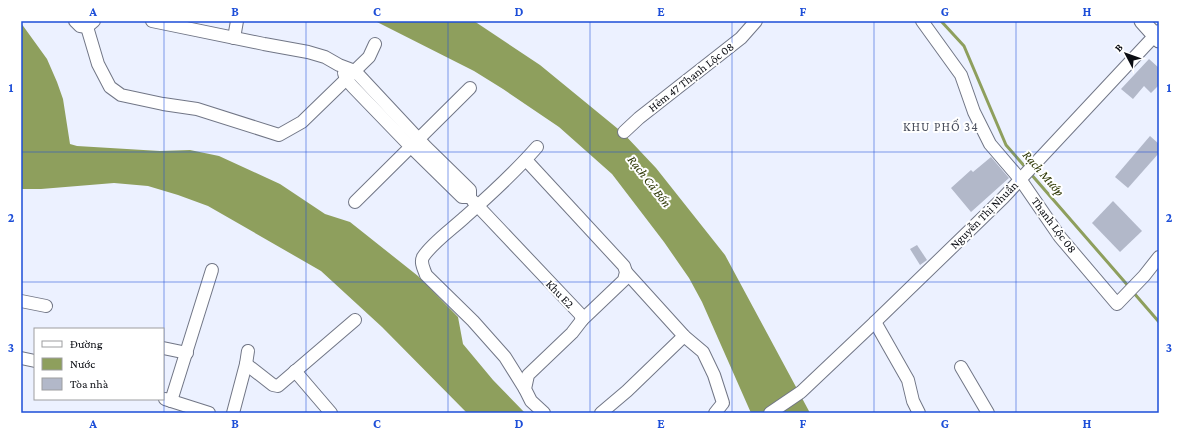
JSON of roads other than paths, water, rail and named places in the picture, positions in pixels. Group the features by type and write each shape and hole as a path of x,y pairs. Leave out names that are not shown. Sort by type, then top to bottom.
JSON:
{"main road":[{"path":"1142,21 1158,35"}],"street":[{"path":"75,21 80,26 91,24 98,64 110,87 121,95 163,104 197,108 279,134 302,122 370,57 376,44"},
{"path":"152,21 308,52 326,57 351,75"},
{"path":"234,38 237,21"},
{"name":"Hẻm 47 Thạnh Lộc 08","path":"624,132 639,118 741,38 756,21"},
{"name":"Thạnh Lộc 08","path":"922,21 961,75 974,112 990,144 1020,179 1060,237 1117,304 1144,276 1159,257"},
{"name":"Nguyễn Thị Nhuần","path":"770,413 801,392 1003,198 1040,157 1158,35"},
{"name":"Khu E2","path":"351,75 462,197 474,201 580,314 582,320 572,333 528,375 525,389"},
{"path":"355,202 470,88"},
{"path":"537,147 526,160 474,201 431,247 422,259 422,266 426,275 472,321 505,357 531,401 544,413"},
{"path":"526,160 624,266 626,272 684,336 703,352 714,375 723,403 714,413"},
{"path":"209,413 167,400 186,353 212,270"},
{"path":"582,320 624,280 626,272"},
{"path":"21,301 46,306"},
{"path":"246,364 273,385 278,386 355,320"},
{"path":"875,322 908,380 912,401 919,413"},
{"path":"601,413 627,391 684,336"},
{"path":"164,348 186,353"},
{"path":"233,413 248,351"},
{"path":"21,358 34,362"},
{"path":"961,367 988,413"},
{"path":"295,370 331,413"}],"water":[{"name":"Rạch Cả Bốn","path":"375,21 474,21 540,65 623,133 656,168 725,255 810,413 751,413 702,302 689,278 664,242 612,174 559,127 503,89 474,71"},
{"path":"21,23 47,59 57,82 63,99 70,144 77,146 160,151 190,150 219,156 280,184 325,214 350,222 418,276 458,317 463,344 493,380 525,413 467,413 382,327 321,271 208,206 148,186 114,183 41,189 21,189"}],"waterway":[{"name":"Rạch Mướp","path":"941,21 964,46 1006,145 1026,168"},
{"name":"Rạch Mướp","path":"1030,173 1130,288"},
{"name":"Rạch Mướp","path":"1133,292 1159,322"}],"district":[{"name":"KHU PHỐ 34","path":"941,126"}]}
